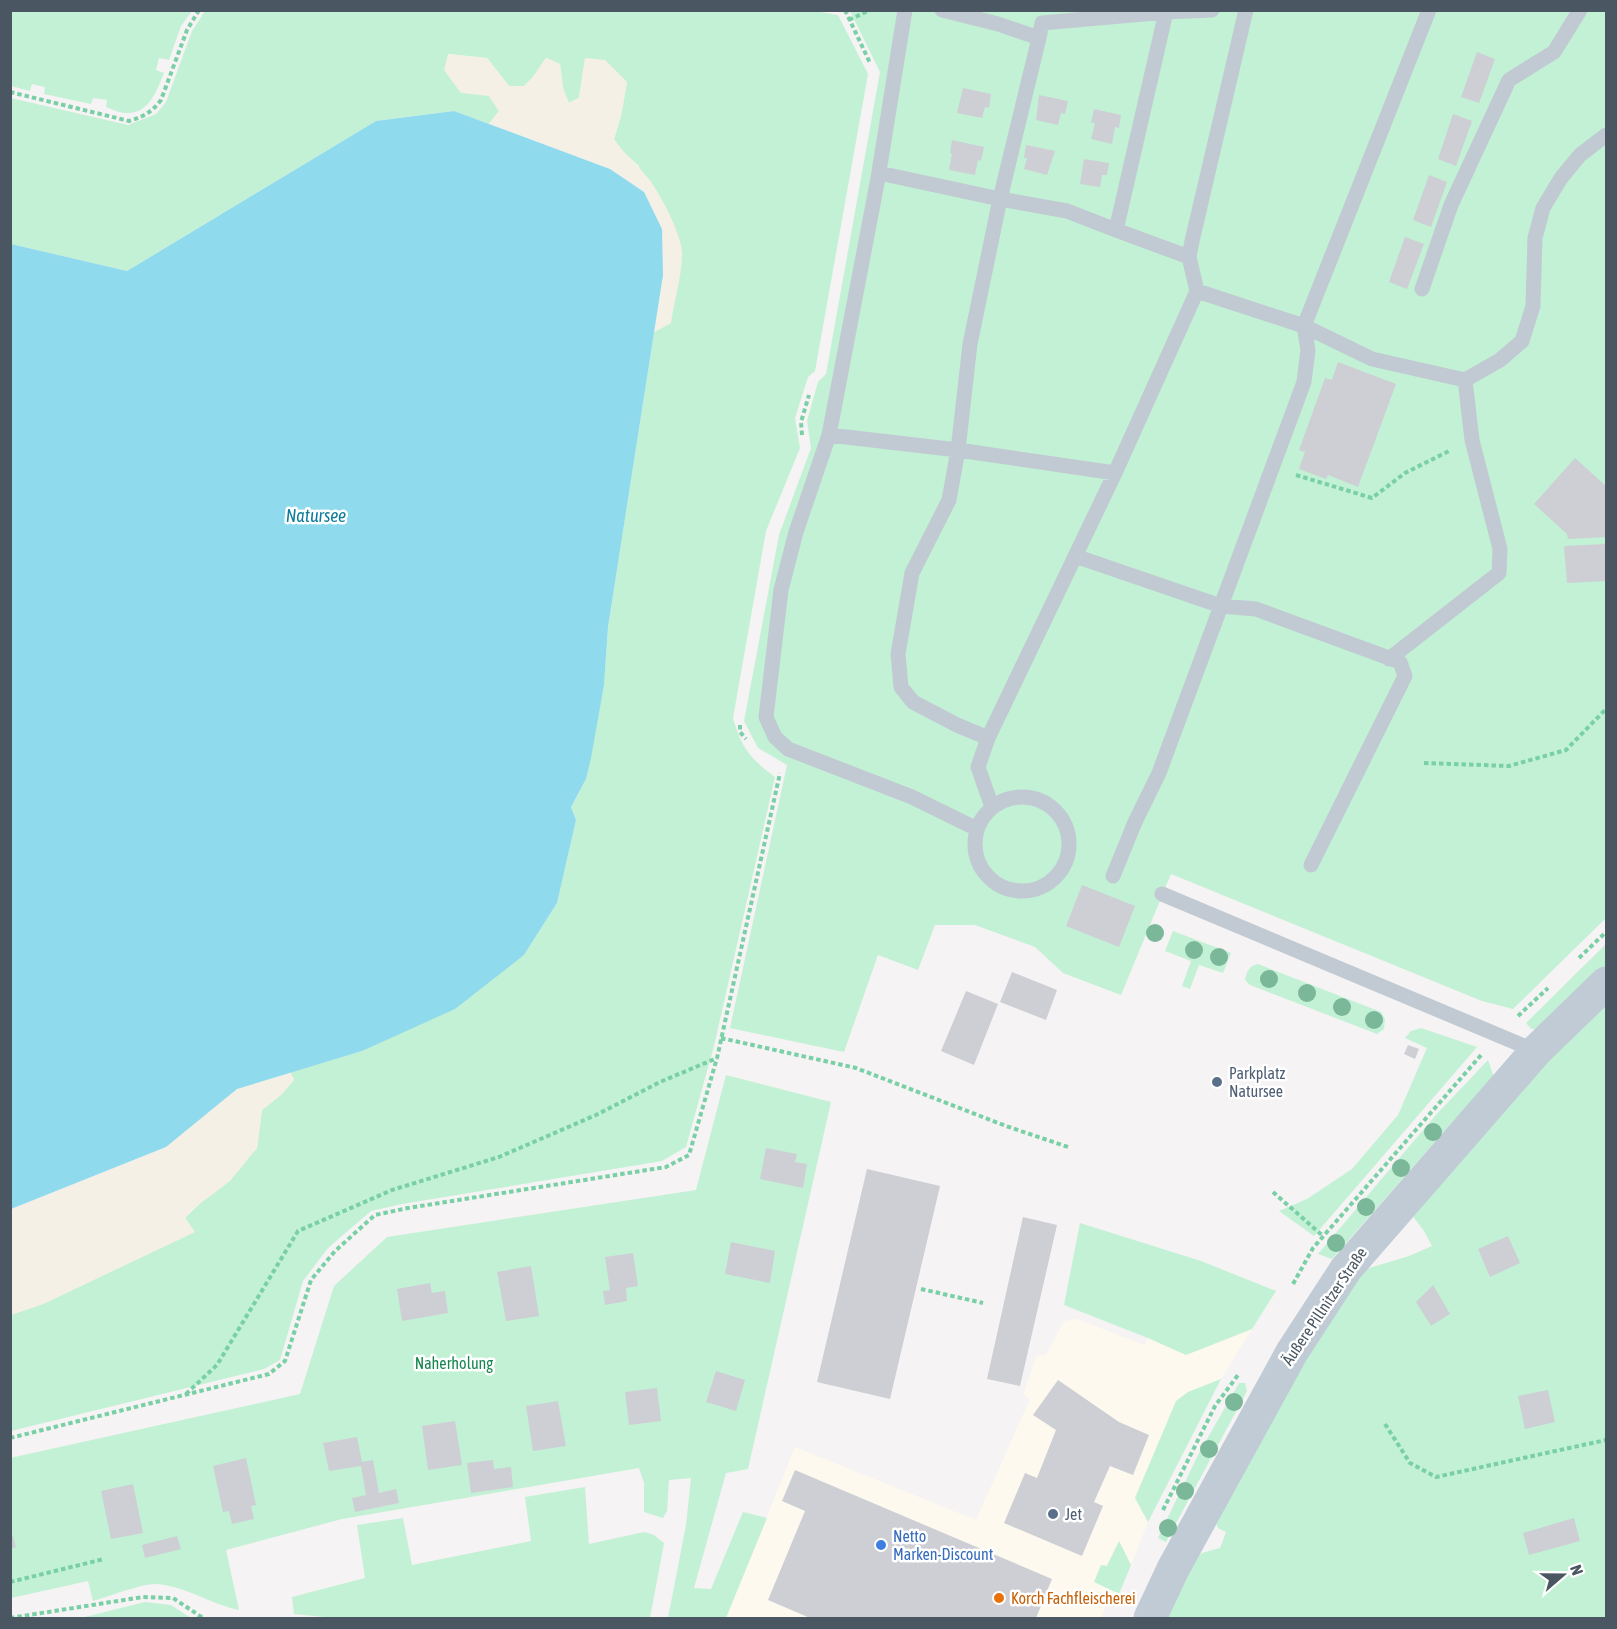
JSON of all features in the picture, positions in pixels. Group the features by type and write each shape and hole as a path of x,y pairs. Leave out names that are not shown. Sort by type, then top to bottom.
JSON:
{"main road":[{"name":"Äußere Pillnitzer Straße","path":"1150,1618 1173,1569 1292,1352 1346,1269 1536,1051 1606,983"}],"lane":[{"path":"905,10 879,172 829,435 796,532 781,590 766,717 775,737 788,749 912,797 977,828"},
{"path":"942,10 998,24 1042,24 1212,10"},
{"path":"992,807 978,767 988,738 1115,473 1197,291 1189,257 1246,10"},
{"path":"1113,876 1135,822 1159,773 1304,382 1308,350 1304,326 1429,10"},
{"path":"1422,289 1451,205 1509,80 1554,52 1580,10"},
{"path":"1116,230 1166,12"},
{"path":"988,738 913,702 901,687 898,654 912,573 949,500 958,450 969,344 1000,199 1042,24"},
{"path":"1197,291 1304,326 1372,359 1465,380 1500,360 1522,341 1533,306 1535,238 1543,208 1561,178 1580,155 1606,135"},
{"path":"879,172 1000,199 1067,211 1189,257"},
{"path":"1389,659 1499,573 1500,549 1472,440 1465,380"},
{"path":"829,435 958,450 1115,473"},
{"path":"1075,556 1221,606 1256,609 1400,662 1405,676 1311,865"},
{"path":"1021,797 1036,799 1049,806 1060,816 1067,831 1069,846 1066,859 1060,871 1040,888 1026,891 1000,886 981,868 976,855 977,828 992,807 1006,799 1021,797"},
{"path":"1162,894 1536,1051"}],"path":[{"path":"10,92 129,121 142,118 154,110 161,100 187,30 199,10"},
{"path":"845,10 874,70"},
{"path":"849,20 870,10"},
{"path":"802,439 801,422 810,391"},
{"path":"1272,467 1372,498 1405,473 1472,440"},
{"path":"1424,762 1509,766 1566,750 1606,709"},
{"path":"740,721 740,732 751,746"},
{"path":"10,1438 269,1374 285,1361 311,1280 335,1251 375,1215 666,1167 689,1155 717,1058 781,770 777,767"},
{"path":"721,1038 856,1068 1006,1126 1068,1147"},
{"path":"185,1395 217,1365 298,1231 392,1190 498,1157 596,1115 660,1082 717,1058"},
{"path":"1274,1192 1323,1236"},
{"path":"921,1289 983,1303"},
{"path":"1385,1424 1410,1463 1436,1478 1606,1440"},
{"path":"10,1582 104,1559"},
{"path":"10,1618 143,1597 173,1598 203,1618"}],"shaded area":[{"path":"1078,1319 1144,1345 1148,1338 1186,1355 1252,1329 1221,1379 1188,1392 1135,1497 1148,1522 1131,1565 1119,1541 1106,1566 1094,1581 1119,1594 1116,1601 1109,1599 1101,1618 726,1618 795,1447 976,1520 1030,1399 1023,1394 1037,1355 1046,1355 1064,1321"}],"green space":[{"path":"11,10 192,11 181,26 169,60 159,58 156,70 164,73 151,100 140,110 125,113 106,107 107,100 93,98 91,104 44,94 45,87 32,84 30,91 11,86"},
{"path":"809,10 838,15 868,74 815,371 808,377 795,418 800,448 766,531 733,718 748,752 775,777 714,1046 686,1147 662,1161 371,1211 328,1248 303,1281 280,1360 264,1369 11,1431 10,1315 43,1304 194,1232 185,1218 257,1148 262,1110 282,1094 294,1080 290,1072 362,1051 524,955 557,903 576,820 571,807 586,779 604,685 608,627 654,332 671,323 639,166 621,150 614,139 627,82 585,59 579,98 568,103 563,88 560,64 546,58 524,86 509,86 487,58 448,54 489,96 499,111 489,124 454,111 376,121 127,271 11,244 11,98 128,125 156,114 166,102 192,31 205,11"},
{"path":"850,11 1606,11 1606,918 1513,1009 1482,1001 1171,874 1121,995 1063,973 1035,947 975,925 935,925 918,970 878,955 844,1052 730,1028 787,765 758,748 744,721 779,535 811,448 807,421 818,382 826,374 880,72"},
{"path":"1173,931 1231,953 1223,973 1199,965 1190,989 1182,986 1191,961 1165,951"},
{"path":"1606,944 1606,968 1541,1029 1531,1029 1526,1023"},
{"path":"1258,964 1381,1012 1385,1019 1384,1029 1377,1034 1250,985 1245,980 1247,974 1250,968"},
{"path":"1606,1003 1606,1618 1167,1618 1191,1562 1202,1553 1220,1548 1226,1532 1218,1528 1215,1521 1314,1343 1366,1269 1409,1256 1432,1246 1411,1214 1545,1061"},
{"path":"1421,1028 1477,1047 1314,1236 1279,1211 1307,1199 1352,1169 1398,1115 1427,1048 1405,1038 1411,1031"},
{"path":"1488,1060 1495,1080 1454,1120 1332,1259 1318,1254 1435,1116"},
{"name":"Naherholung","path":"726,1075 831,1102 748,1469 726,1473 694,1588 711,1589 743,1512 767,1518 726,1618 668,1618 686,1525 691,1478 669,1480 667,1511 663,1518 644,1512 644,1483 639,1468 342,1519 226,1550 239,1610 178,1588 156,1584 134,1588 93,1601 88,1581 11,1598 10,1458 300,1394 334,1286 387,1237 696,1190"},
{"path":"1080,1223 1201,1261 1276,1291 1252,1329 1186,1355 1064,1305"},
{"path":"1221,1379 1148,1522 1135,1498 1176,1401 1188,1392"},
{"path":"1239,1383 1245,1383 1247,1391 1166,1542 1158,1538 1199,1453"},
{"path":"585,1487 589,1544 644,1532 654,1535 664,1543 650,1618 334,1618 294,1614 292,1597 365,1578 357,1525 403,1518 412,1565 531,1541 525,1497"},
{"path":"1119,1541 1131,1565 1119,1594 1094,1582 1101,1565 1107,1566"},
{"path":"145,1602 171,1605 191,1618 81,1618"}],"sand":[{"path":"448,54 487,58 509,86 524,86 546,58 560,64 563,88 569,103 579,98 585,58 605,60 627,82 614,139 653,185 670,214 681,246 681,271 671,323 654,332 663,275 644,192 610,169 489,124 499,111 489,96 461,93 444,70"},
{"path":"290,1072 294,1079 282,1094 262,1110 257,1148 230,1181 189,1212 185,1218 195,1232 43,1304 11,1315 11,1209 166,1147 237,1089"}],"water":[{"name":"Natursee","path":"454,111 610,169 644,192 662,229 663,275 608,627 604,685 586,779 571,807 576,820 557,903 524,955 455,1009 362,1051 237,1089 166,1147 11,1209 11,244 127,271 376,121"}],"building":[{"path":"1477,52 1495,59 1479,103 1461,97"},
{"path":"963,88 991,94 989,108 985,107 982,118 957,113"},
{"path":"1039,95 1068,101 1065,114 1061,113 1058,125 1036,120"},
{"path":"1094,109 1121,115 1119,128 1115,127 1112,144 1091,139 1095,123 1091,123"},
{"path":"1453,114 1472,121 1456,166 1438,159"},
{"path":"952,140 984,147 975,175 949,170"},
{"path":"1026,145 1055,151 1047,175 1024,169 1027,158 1024,158"},
{"path":"1084,159 1109,163 1107,175 1102,175 1100,187 1080,184"},
{"path":"1429,175 1447,182 1431,227 1413,220"},
{"path":"1405,237 1424,244 1407,289 1389,282"},
{"path":"1338,362 1396,384 1358,487 1328,475 1326,479 1299,469 1305,452 1299,450 1325,378 1332,380"},
{"path":"1575,458 1606,486 1606,537 1568,539 1567,534 1534,504"},
{"path":"1606,544 1606,581 1567,583 1564,546"},
{"path":"1082,885 1135,906 1119,947 1066,926"},
{"path":"1012,972 1057,990 1046,1020 1000,1002"},
{"path":"966,991 998,1004 974,1065 941,1051"},
{"path":"1408,1045 1419,1049 1415,1059 1404,1054"},
{"path":"766,1148 797,1154 795,1162 807,1164 803,1188 760,1179"},
{"path":"867,1169 940,1186 890,1399 817,1382"},
{"path":"1023,1217 1057,1225 1020,1386 987,1379"},
{"path":"1508,1236 1520,1263 1490,1277 1478,1249"},
{"path":"731,1242 775,1251 770,1283 725,1274"},
{"path":"633,1253 638,1286 626,1288 627,1301 605,1305 603,1291 610,1290 605,1257"},
{"path":"531,1266 539,1316 506,1321 497,1272"},
{"path":"430,1283 432,1293 445,1291 448,1313 402,1321 397,1289"},
{"path":"1433,1285 1450,1314 1431,1326 1416,1302"},
{"path":"716,1371 745,1380 736,1411 706,1402"},
{"path":"1058,1380 1119,1422 1149,1435 1133,1475 1110,1466 1094,1502 1103,1506 1082,1556 1004,1523 1025,1473 1037,1478 1056,1430 1033,1415"},
{"path":"657,1388 661,1421 629,1425 625,1392"},
{"path":"1548,1390 1555,1422 1525,1429 1518,1396"},
{"path":"558,1401 566,1446 533,1451 526,1406"},
{"path":"455,1421 462,1465 428,1470 422,1426"},
{"path":"357,1437 362,1462 373,1460 379,1493 396,1489 399,1503 355,1512 352,1498 366,1495 361,1466 329,1471 323,1443"},
{"path":"246,1458 256,1505 251,1506 254,1519 232,1524 229,1511 223,1512 213,1466"},
{"path":"493,1460 494,1469 511,1467 513,1487 471,1493 467,1463"},
{"name":"Netto Marken-Discount","path":"795,1470 1052,1579 1036,1618 810,1618 768,1600 805,1511 782,1501"},
{"path":"133,1484 143,1533 111,1539 101,1491"},
{"path":"1574,1518 1580,1541 1529,1555 1523,1533"},
{"path":"10,1528 16,1547 10,1549"},
{"path":"177,1536 181,1549 145,1558 142,1545"}],"place":[{"name":"Parkplatz Natursee","path":"1217,1082"},
{"name":"Jet","path":"1053,1514"},
{"name":"Netto Marken-Discount","path":"881,1545"},
{"name":"Korch Fachfleischerei","path":"999,1598"}]}
